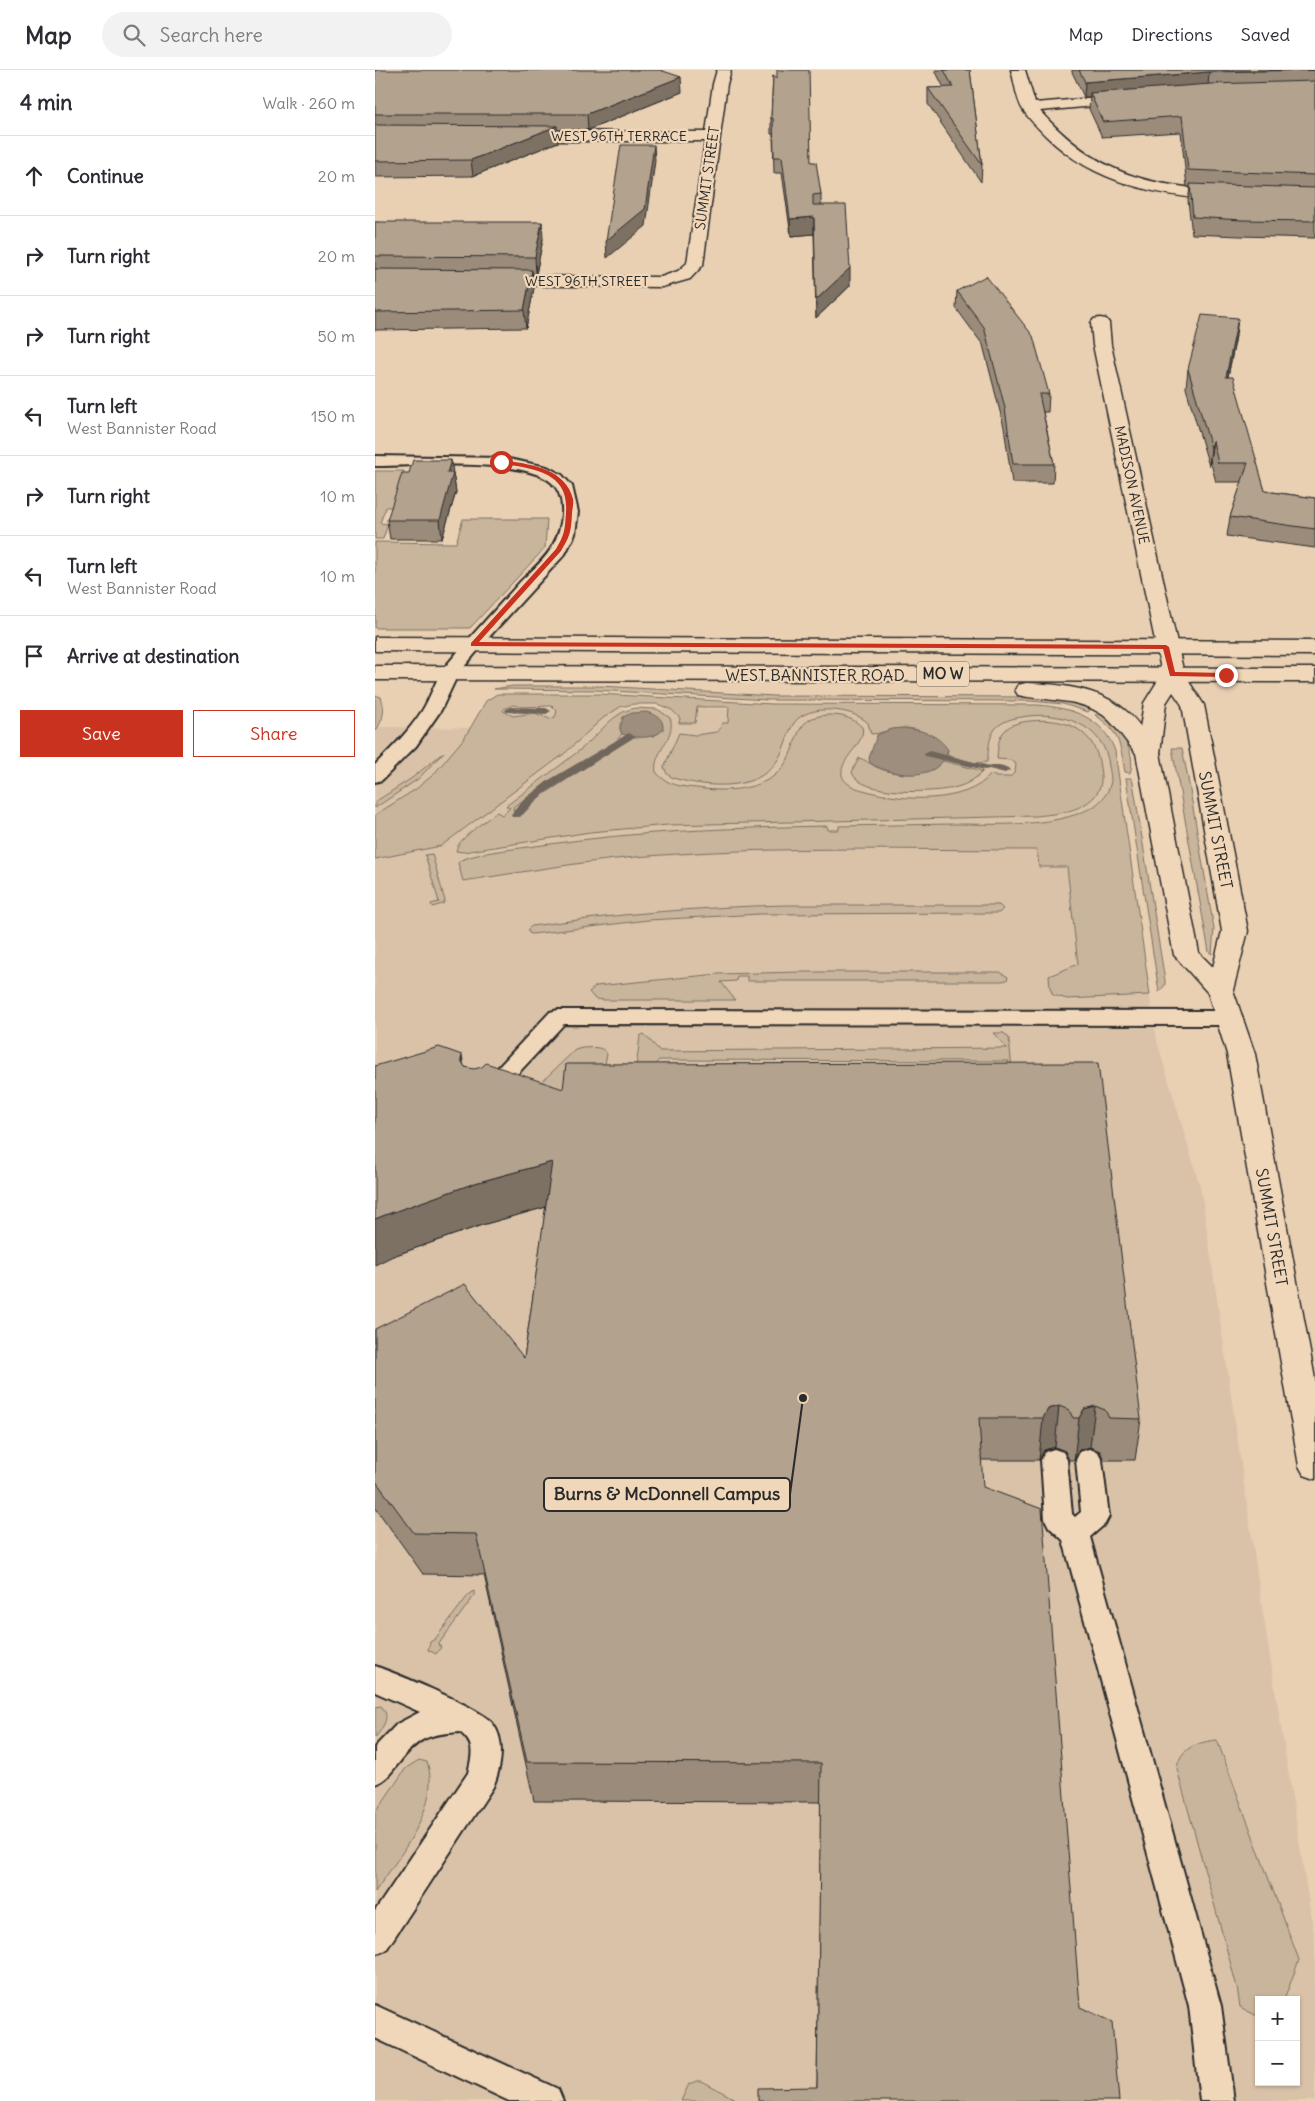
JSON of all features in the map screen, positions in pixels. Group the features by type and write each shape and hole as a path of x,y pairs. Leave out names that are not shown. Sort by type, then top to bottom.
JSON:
{"street":[{"name":"SUMMIT STREET","path":"678,277 684,275 695,265 712,137 724,70"},
{"path":"1018,70 1029,108 1056,139 1103,172 1137,184 1188,194 1237,197"},
{"path":"1029,108 1146,98"},
{"name":"WEST 96TH TERRACE","path":"504,136 712,137"},
{"name":"WEST 96TH STREET","path":"484,281 662,282 678,277"},
{"name":"MADISON AVENUE","path":"1100,323 1103,345 1173,674"},
{"name":"WEST BANNISTER ROAD","path":"375,644 1315,648"},
{"name":"WEST BANNISTER ROAD","path":"375,673 713,675 1173,674 1315,676"},
{"name":"SUMMIT STREET","path":"1173,674 1193,705 1235,931 1220,990"},
{"path":"1148,753 1155,703 1173,674"},
{"path":"713,675 779,689 1050,690 1094,702 1111,710 1125,723 1148,753"},
{"name":"SUMMIT STREET","path":"1148,753 1187,955 1220,990 1241,1054 1315,1466"}],"lane":[{"path":"375,461 501,462 529,466 555,477 563,484 570,499 568,534 559,550 473,644 450,673 433,710 409,742 375,776"},
{"path":"480,1101 558,1017 1229,1018"},
{"path":"1054,1460 1059,1519 1075,1534 1205,2006 1217,2101"},
{"path":"1075,1534 1095,1516 1089,1460"},
{"path":"375,1679 465,1719 482,1732 487,1752 482,1777 375,1939"},
{"path":"375,1770 392,1748 410,1730 433,1721 465,1719"},
{"path":"375,2020 546,2101"}],"shaded area":[{"path":"375,471 404,471 392,507 386,507 380,523 388,524 383,539 375,539"},
{"path":"463,519 547,519 545,548 470,628 375,628 375,542 456,543"},
{"path":"513,686 600,686 774,696 1041,697 1070,702 1091,709 1088,712 1063,704 1030,701 768,700 594,690 494,689"},
{"path":"497,694 599,694 772,704 1038,705 1051,706 1085,716 1103,730 1110,739 1115,751 1150,995 1067,999 1053,995 1049,976 1078,964 1067,867 1039,867 1037,850 849,849 709,852 612,859 463,881 458,863 461,860 480,854 578,840 649,833 827,826 828,830 839,830 839,826 1023,824 1059,819 1094,806 1105,795 1111,783 1106,752 1099,740 1078,723 1065,718 1036,715 1008,720 998,726 993,733 987,762 975,763 947,755 948,750 924,732 903,728 871,734 868,723 861,718 842,711 820,710 809,712 794,723 780,756 768,771 743,783 714,785 699,784 673,778 667,774 664,767 679,733 695,735 717,732 723,723 728,723 729,707 697,707 695,723 679,723 680,718 672,710 657,704 634,704 620,707 603,718 564,754 441,846 375,859 375,815 416,789 433,775 465,737 486,701","holes":["513,705 521,707 552,706 557,711 555,717 550,719 535,713 513,716 503,711"]},
{"path":"375,695 381,697 383,711 382,719 375,732"},
{"path":"511,708 831,710 1053,714 1081,724 1091,730 1108,746 1157,1041 1201,1190 1262,1607 1315,1941 1315,2101 375,2101 375,727 507,728"},
{"path":"635,708 657,709 670,718 670,732 657,758 656,772 669,783 686,787 727,790 748,787 767,780 784,766 801,728 807,721 816,717 830,715 855,721 862,727 861,739 845,763 842,775 848,784 863,790 897,797 932,798 950,796 966,791 980,784 991,774 996,777 1010,777 1015,772 1016,764 1010,760 997,759 1001,736 1008,727 1015,724 1043,720 1067,724 1086,735 1097,755 1101,772 1101,783 1094,797 1082,806 1067,811 1036,816 668,825 590,832 463,852 456,851 462,841 473,830 497,812 502,815 510,808 506,806 580,750 612,720","holes":["620,723 659,733 653,736 633,737 535,800 523,814 516,815 513,809 514,806 616,741 622,734"]},
{"path":"646,712 653,714 661,720 663,730 649,737 622,734 620,729 623,717 632,713"},
{"path":"1099,713 1124,738 1131,756 1132,765 1130,773 1125,772 1120,746 1114,733 1110,727 1095,715"},
{"path":"903,728 929,734 944,745 948,750 943,761 936,768 926,772 902,774 890,772 870,763 869,758 877,735 892,729"},
{"path":"1172,748 1182,748 1187,773 1214,929 1212,954 1209,952"},
{"path":"444,752 418,779 375,808 375,802 412,778"},
{"path":"859,758 884,770 902,774 920,773 937,767 943,761 983,771 971,781 957,787 934,791 900,791 869,786 858,780 852,772"},
{"path":"1126,778 1131,778 1133,782 1165,981 1165,985 1159,992"},
{"path":"432,854 445,901 443,904 432,907 431,904 439,902 425,855"},
{"path":"787,905 999,905 1003,909 999,913 760,914 648,920 532,934 529,933 528,929 532,926 596,918 691,909"},
{"path":"1000,972 1008,977 1007,980 1002,981 747,981 747,976 737,976 736,981 721,982 735,1000 605,1000 595,999 589,992 596,986 718,974"},
{"path":"993,1033 1004,1033 1009,1038 1012,1070 992,1083 1009,1061 659,1060 643,1076 635,1076 640,1036 644,1034 660,1051 1007,1048"},
{"path":"599,1048 607,1054 605,1064 568,1131 511,1111 575,1050"},
{"path":"474,1591 474,1596 438,1645 441,1647 436,1654 428,1650 430,1642 435,1639 470,1593"},
{"path":"381,1706 386,1714 386,1718 375,1738 375,1707"},
{"path":"1217,1740 1299,1960 1286,1996 1255,1996 1255,2015 1240,2007 1237,1987 1177,1769 1181,1756 1191,1747 1203,1742"},
{"path":"419,1760 427,1762 430,1779 423,1814 406,1848 375,1892 375,1813 406,1768"},
{"path":"701,2081 739,2101 681,2101 689,2084"}],"building":[{"path":"375,70 660,70 681,77 587,114 375,114"},
{"path":"777,70 809,70 811,162 816,162 821,194 813,195 813,205 846,205 850,268 816,300 814,217 790,219 782,157 774,157 773,118 771,118 773,76 777,78"},
{"path":"944,70 970,70 982,165 928,88 953,87"},
{"path":"1079,70 1315,70 1209,72 1085,82"},
{"path":"1315,81 1315,175 1188,170 1182,116 1103,122 1090,93 1210,84"},
{"path":"375,125 557,126 471,160 375,161"},
{"path":"621,145 654,145 645,209 606,241"},
{"path":"1190,184 1315,188 1315,221 1193,217"},
{"path":"375,222 542,222 535,257 375,256"},
{"path":"375,269 532,270 524,310 375,312"},
{"path":"986,276 1033,336 1049,394 1039,394 1054,464 1013,464 1005,408 984,327 957,291"},
{"path":"1202,315 1238,318 1226,377 1233,377 1265,491 1315,498 1315,529 1230,517 1248,463 1218,463 1213,441 1211,448 1188,369"},
{"path":"413,460 451,460 447,473 453,473 440,520 387,520 402,473 409,473"},
{"path":"439,1047 462,1055 461,1060 465,1067 474,1069 482,1067 486,1063 563,1089 566,1064 1098,1063 1141,1419 1109,1418 1105,1410 1095,1406 1084,1409 1079,1418 1073,1418 1069,1410 1059,1406 1048,1409 1043,1418 979,1418 983,1487 1042,1509 1080,2007 1112,2022 1119,2101 758,2101 758,2088 817,2087 821,1763 527,1762 476,1534 414,1533 375,1480 375,1329 465,1284 524,1358 552,1162 475,1183 375,1219 375,1066"}],"waterway":[{"path":"510,710 546,711"},
{"path":"516,815 538,792 629,736"},
{"path":"929,754 985,767"},
{"path":"994,768 1005,770"}],"place":[{"name":"Burns & McDonnell Campus","path":"803,1398"}],"route":[{"path":"501,462 529,466 546,472 563,484 570,499 568,534 559,550 473,644 1166,647 1173,674 1226,675"}]}
